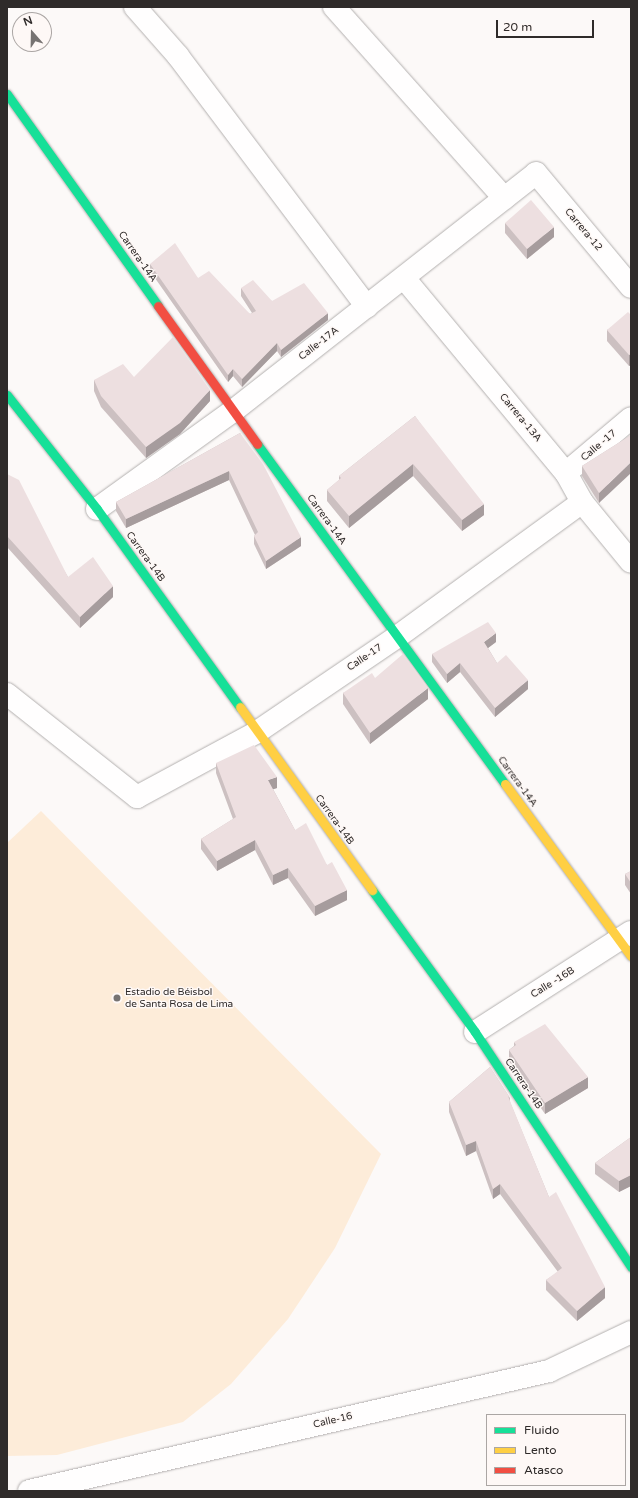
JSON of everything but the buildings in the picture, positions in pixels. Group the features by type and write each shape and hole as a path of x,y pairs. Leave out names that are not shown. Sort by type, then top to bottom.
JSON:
{"street":[{"path":"135,7 178,56 367,307"},
{"path":"334,7 504,198"},
{"name":"Carrera-14A","path":"7,94 233,411 397,637 627,943"},
{"name":"Calle-17A","path":"97,509 233,411 536,173"},
{"name":"Carrera-12","path":"536,173 631,286"},
{"name":"Carrera-13A","path":"404,278 566,473 582,502 631,562"},
{"name":"Carrera-14B","path":"7,395 97,509 475,1032 631,1267"},
{"name":"Calle -17","path":"566,473 631,418"},
{"name":"Calle-17","path":"7,694 137,797 257,732 397,637 582,502"},
{"name":"Calle -16B","path":"475,1032 627,943"},
{"name":"Calle-16","path":"29,1491 549,1371 631,1332"}],"shaded area":[{"name":"Estadio de Béisbol de Santa Rosa de Lima","path":"41,811 381,1154 335,1248 288,1319 231,1384 183,1422 57,1455 7,1456 7,843"}],"traffic: fast":[{"path":"7,94 158,306"},
{"path":"7,395 97,509 240,707"},
{"path":"257,444 505,784"},
{"path":"372,890 475,1032 631,1267"}],"traffic: slow":[{"path":"240,707 372,890"},
{"path":"505,784 631,956"}],"traffic: jam":[{"path":"158,306 257,444"}],"place":[{"name":"Estadio de Béisbol de Santa Rosa de Lima","path":"117,998"}]}
